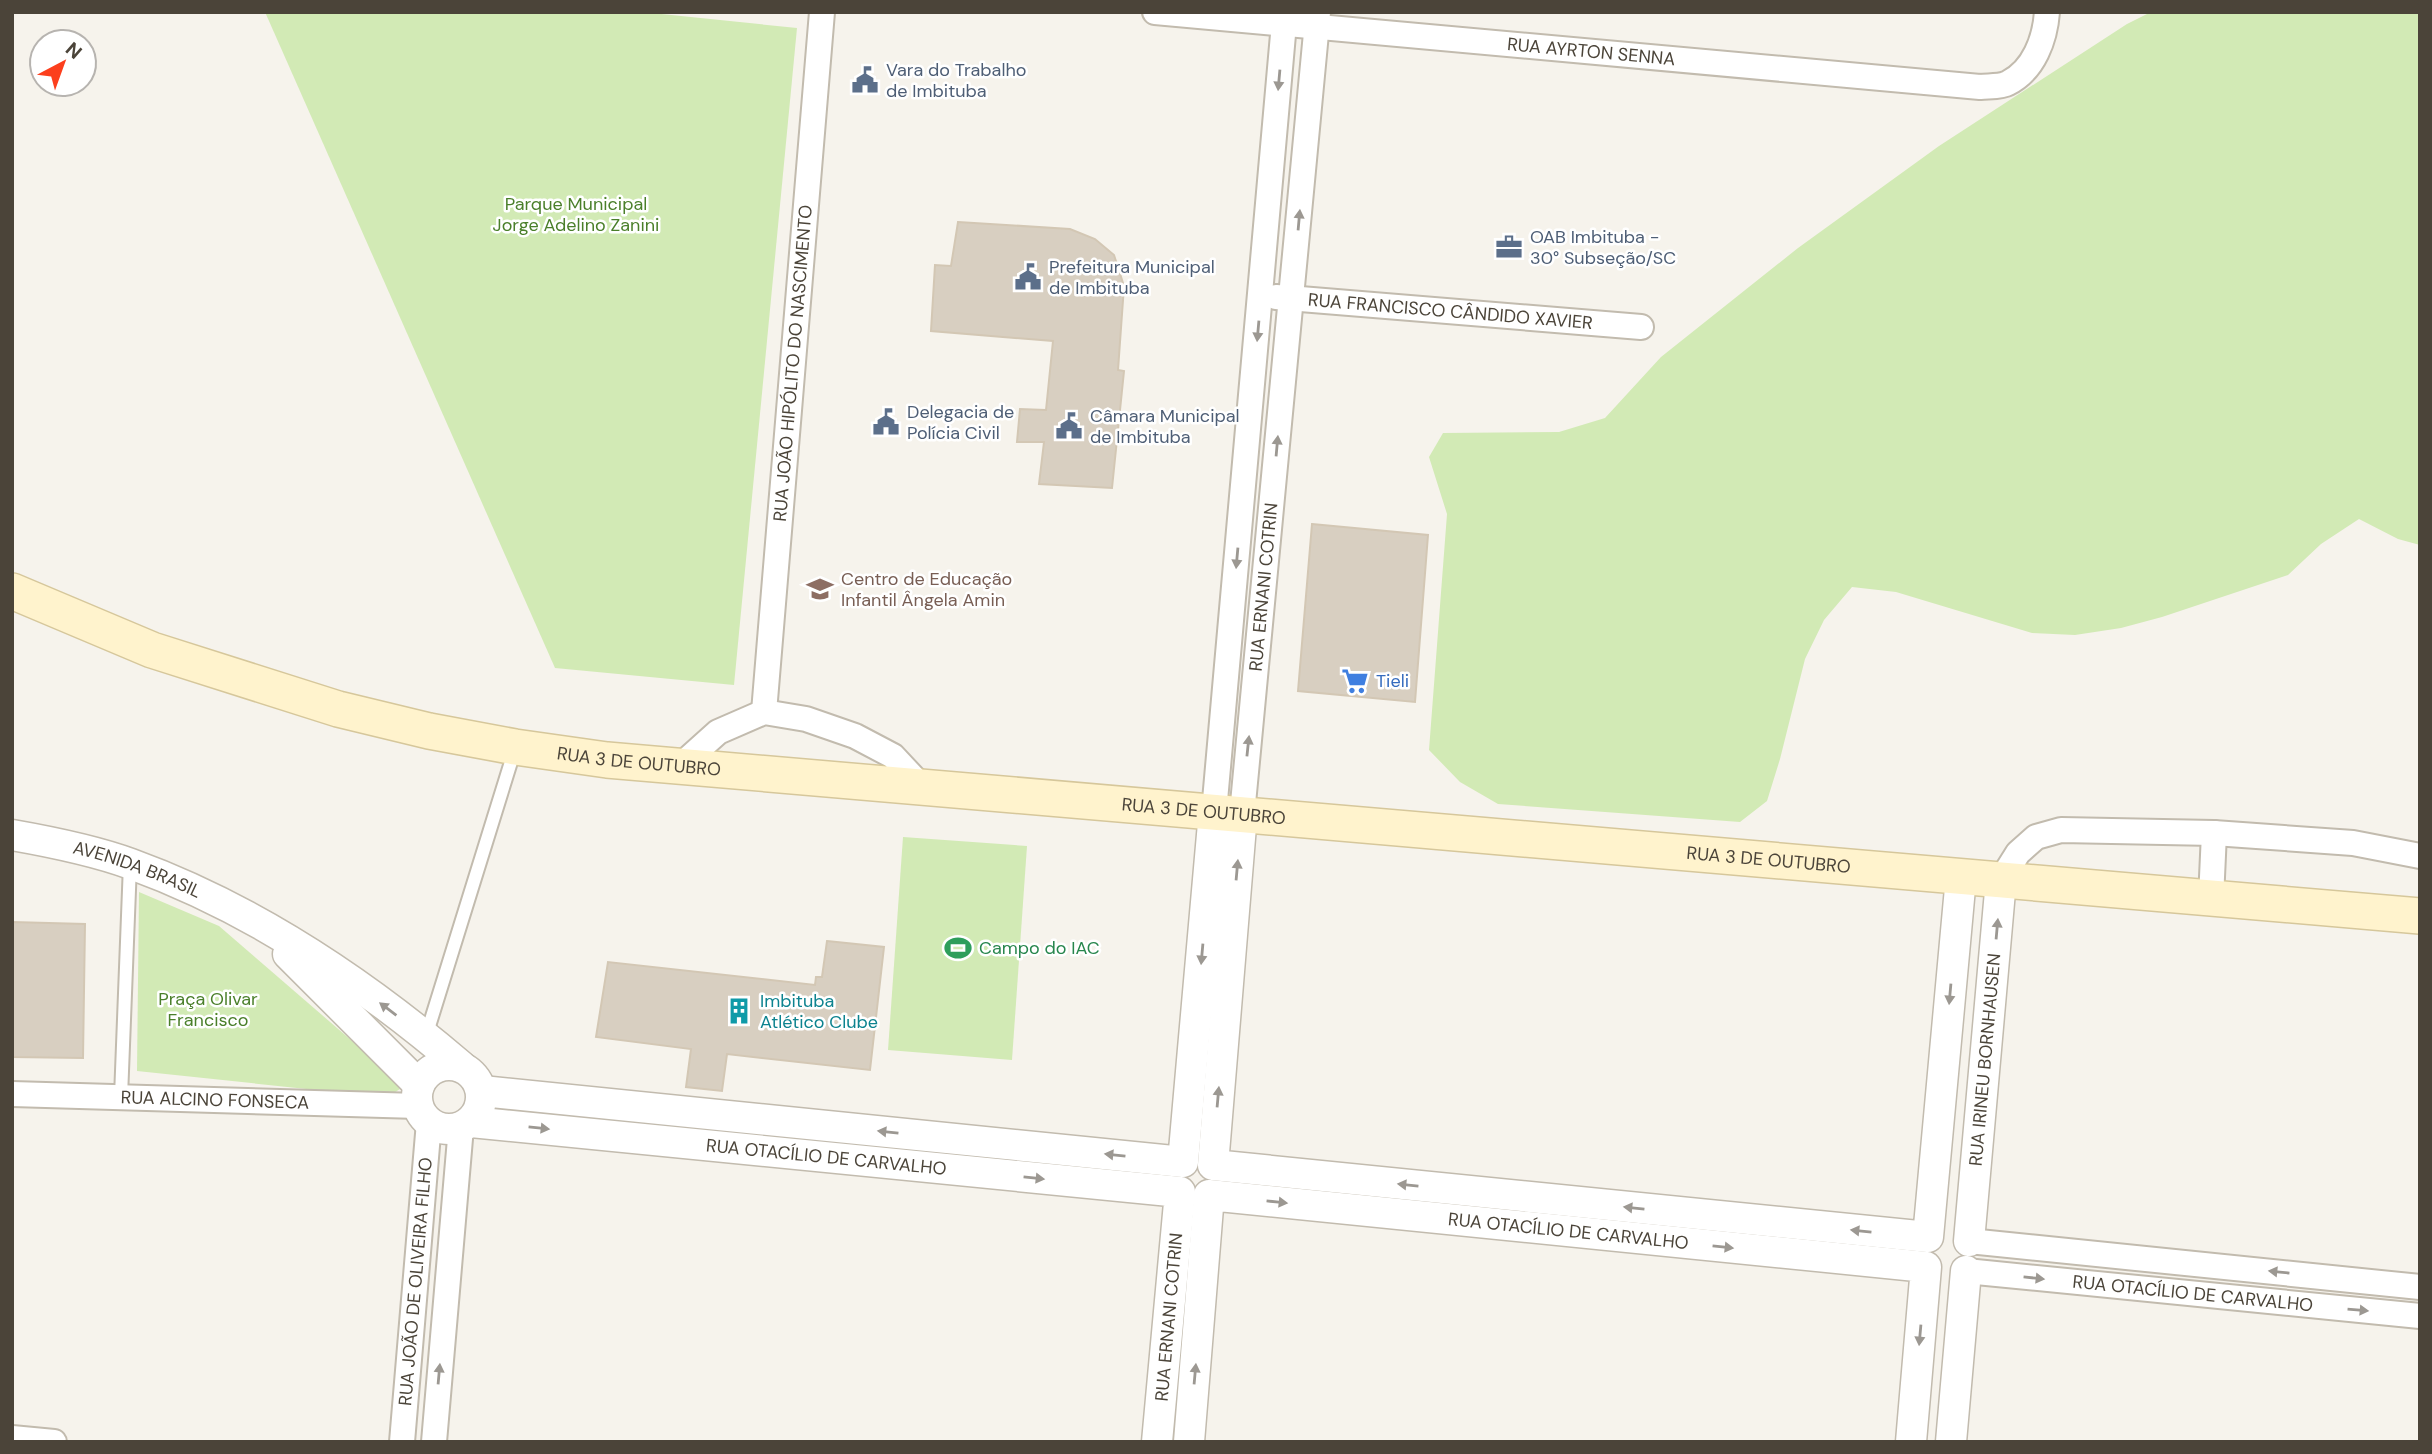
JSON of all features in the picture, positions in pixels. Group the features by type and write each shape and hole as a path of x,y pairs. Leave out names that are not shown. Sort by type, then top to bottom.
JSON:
{"main road":[{"name":"RUA 3 DE OUTUBRO","path":"12,591 152,650 301,698 429,731 607,760 2420,916"}],"street":[{"name":"RUA JOÃO HIPÓLITO DO NASCIMENTO","path":"764,712 822,12"},
{"name":"RUA AYRTON SENNA","path":"1155,12 1317,19 1980,87 2006,85 2023,72 2045,34 2047,12"},
{"name":"RUA ERNANI COTRIN","path":"1182,1162 1210,1019 1228,813 1244,491 1284,18"},
{"name":"RUA ERNANI COTRIN","path":"1228,813 1273,493 1317,19"},
{"name":"RUA FRANCISCO CÂNDIDO XAVIER","path":"1261,295 1641,327"},
{"path":"1244,491 1273,493"},
{"path":"679,766 718,732 764,712 806,719 855,736 893,756 922,787"},
{"path":"2001,880 2018,853 2036,836 2061,830 2214,833 2353,843 2420,856"},
{"path":"2211,899 2214,833"},
{"name":"AVENIDA BRASIL","path":"12,835 80,848 130,863 187,887 256,922 322,961 426,1036 461,1066"},
{"path":"1911,1442 1926,1267 1922,1252 1928,1237 1961,877"},
{"name":"RUA IRINEU BORNHAUSEN","path":"1969,1241 2001,880"},
{"name":"AVENIDA BRASIL","path":"256,922 422,1104"},
{"name":"RUA ERNANI COTRIN","path":"1210,1019 1213,1165"},
{"path":"1945,1053 1986,1055"},
{"path":"448,1064 461,1066 478,1080 482,1102 478,1113 466,1124 444,1129 422,1104 426,1074 436,1067 448,1064"},
{"name":"RUA OTACÍLIO DE CARVALHO","path":"482,1091 1182,1162"},
{"name":"RUA ALCINO FONSECA","path":"12,1094 422,1104"},
{"name":"RUA JOÃO DE OLIVEIRA FILHO","path":"402,1442 416,1275 422,1104"},
{"path":"649,1139 652,1108"},
{"path":"798,1154 802,1123"},
{"name":"RUA JOÃO DE OLIVEIRA FILHO","path":"434,1442 448,1277 466,1124"},
{"name":"RUA OTACÍLIO DE CARVALHO","path":"466,1124 649,1139 1926,1267"},
{"path":"982,1173 985,1142"},
{"path":"1202,1157 1213,1165 1217,1184 1195,1194 1175,1180 1178,1167 1188,1158 1202,1157"},
{"name":"RUA OTACÍLIO DE CARVALHO","path":"1213,1165 1928,1237"},
{"path":"1445,1219 1447,1189"},
{"name":"RUA ERNANI COTRIN","path":"1166,1441 1168,1327 1195,1194"},
{"name":"RUA ERNANI COTRIN","path":"1189,1442 1199,1329 1195,1194"},
{"path":"1681,1243 1684,1213"},
{"path":"1928,1237 1942,1230 1957,1231 1969,1241 1973,1257 1966,1271 1951,1442"},
{"name":"RUA OTACÍLIO DE CARVALHO","path":"1969,1241 2420,1287"},
{"path":"2081,1283 2084,1253"},
{"path":"1926,1267 1931,1273 1945,1279 1953,1279 1966,1271"},
{"name":"RUA OTACÍLIO DE CARVALHO","path":"1966,1271 2420,1316"},
{"path":"416,1275 448,1277"},
{"path":"2309,1305 2313,1276"},
{"path":"2389,1313 2392,1284"},
{"path":"1168,1327 1199,1329"},
{"path":"1914,1402 1954,1406"},
{"path":"12,1438 54,1442"}],"lane":[{"path":"426,1036 515,747"},
{"path":"121,1097 130,863"}],"green space":[{"name":"Parque Municipal Jorge Adelino Zanini","path":"265,12 642,12 797,28 734,685 555,668"},
{"path":"2151,12 2420,12 2420,545 2398,539 2359,519 2321,544 2288,575 2162,617 2121,628 2075,635 2032,633 1896,592 1852,587 1824,620 1805,659 1767,801 1740,822 1498,804 1460,782 1429,750 1447,514 1429,457 1443,433 1559,432 1605,418 1661,357 1798,248 1939,146 2127,24"},
{"name":"Campo do IAC","path":"903,837 1027,846 1012,1060 888,1050"},
{"name":"Praça Olivar Francisco","path":"139,892 219,926 381,1066 400,1089 389,1096 373,1096 137,1071"}],"building":[{"name":"Prefeitura Municipal de Imbituba","path":"958,222 1070,229 1095,239 1114,255 1124,286 1118,370 1124,371 1112,488 1039,484 1044,442 1017,442 1020,409 1046,410 1053,341 931,331 935,265 951,266"},
{"path":"1312,524 1428,535 1415,702 1298,691"},
{"path":"12,922 85,924 83,1058 12,1057"},
{"name":"Imbituba Atlético Clube","path":"827,941 884,947 870,1070 727,1054 722,1091 686,1087 691,1049 596,1037 608,962 815,985 816,977 822,977"}],"place":[{"name":"Vara do Trabalho de Imbituba","path":"865,80"},
{"name":"OAB Imbituba - 30° Subseção/SC","path":"1509,247"},
{"name":"Prefeitura Municipal de Imbituba","path":"1028,277"},
{"name":"Delegacia de Polícia Civil","path":"886,422"},
{"name":"Câmara Municipal de Imbituba","path":"1069,426"},
{"name":"Centro de Educação Infantil Ângela Amin","path":"820,589"},
{"name":"Tieli","path":"1355,681"},
{"name":"Campo do IAC","path":"958,948"},
{"name":"Imbituba Atlético Clube","path":"739,1011"}]}
